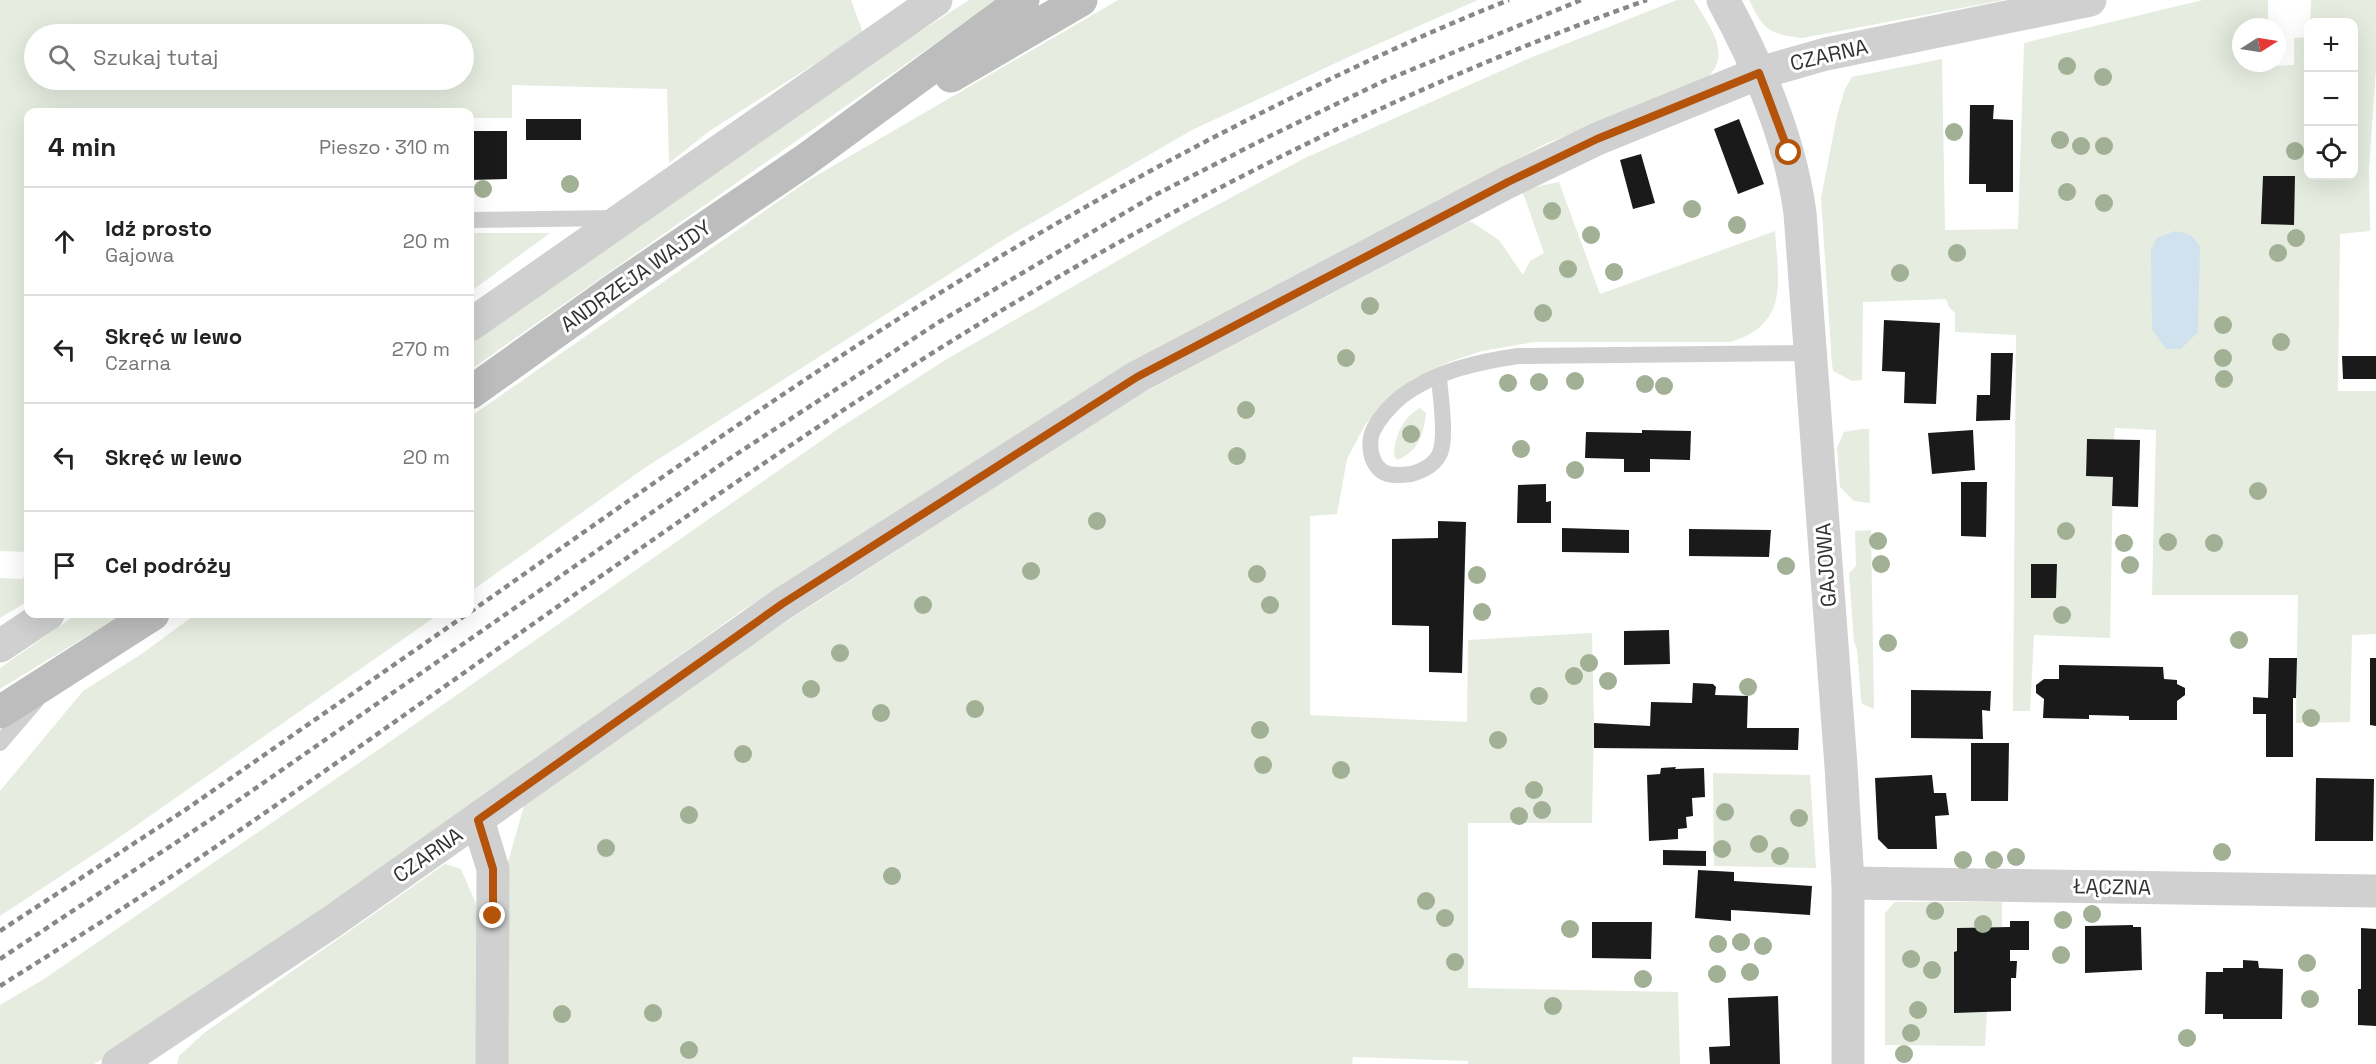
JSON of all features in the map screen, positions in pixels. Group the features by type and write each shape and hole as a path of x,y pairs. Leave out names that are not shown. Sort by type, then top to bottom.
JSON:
{"main road":[{"name":"ANDRZEJA WAJDY","path":"474,390 617,288 804,161 1023,0"},
{"name":"ANDRZEJA WAJDY","path":"804,161 1081,0"},
{"path":"0,712 147,618"}],"street":[{"path":"474,322 936,0"},
{"name":"GAJOWA","path":"1723,0 1759,73 1789,153 1797,186 1812,353 1848,883 1848,1064"},
{"name":"CZARNA","path":"118,1064 321,930 782,604 1137,377 1508,182 1597,139 1759,73 1826,54 2090,0"},
{"path":"0,646 42,618"},
{"path":"478,820 493,869 492,1064"},
{"name":"ŁĄCZNA","path":"1848,883 2376,891"}],"lane":[{"path":"474,220 623,218"},
{"path":"1438,376 1442,437 1440,453 1432,464 1418,472 1404,475 1387,474 1376,466 1372,454 1370,445 1374,428 1402,397 1438,376 1480,362 1518,356 1812,353"},
{"path":"0,743 57,676"}],"shaded area":[{"path":"0,0 851,0 863,33 711,130 669,163 667,89 512,85 512,118 474,118 474,108 24,108 24,552 0,551"},
{"path":"969,0 997,0 474,367 474,339 655,211"},
{"path":"1118,0 1478,0 1192,130 1009,236 646,467 474,589 474,414 809,180"},
{"path":"1677,0 1694,0 1717,44 1719,54 1717,64 1699,84 1547,143 1434,204 875,528 743,610 474,803 127,1044 94,1064 0,1064 0,1005 44,979 388,743 838,429 947,359 1178,226 1305,158 1530,58"},
{"path":"1749,0 2004,0 1802,38 1781,35 1768,29"},
{"path":"2203,0 2268,0 2268,18 2232,18 2232,72 2286,72 2286,65 2294,65 2294,38 2304,37 2304,180 2358,180 2358,18 2310,18 2311,0 2376,0 2376,70 2369,167 2370,231 2340,234 2338,391 2376,391 2376,634 2352,635 2350,722 2296,723 2298,595 2152,595 2156,430 2115,428 2114,440 2087,439 2086,476 2113,477 2110,638 2034,635 2030,711 2013,711 2016,335 1955,332 1955,313 1949,307 1946,299 1863,302 1862,380 1852,381 1833,371 1821,198 1837,116 1845,89 1852,77 1942,59 1945,230 2018,229 2024,43"},
{"path":"1559,182 1600,294 1775,231 1778,283 1772,312 1763,324 1750,334 1731,342 1534,342 1482,351 1449,362 1412,379 1385,402 1365,425 1347,459 1337,514 1310,516 1310,715 1467,722 1468,640 1592,633 1594,723 1592,823 1468,823 1468,988 1678,992 1680,1064 1468,1064 1468,1061 1353,1057 1352,1064 503,1064 505,873 525,802 738,653 1137,396 1470,221 1499,240 1523,275 1530,261 1544,253 1522,190"},
{"path":"474,233 550,233 474,289"},
{"path":"1420,408 1426,413 1419,441 1410,452 1397,460 1394,456 1401,428 1408,417"},
{"path":"1869,429 1870,503 1854,501 1840,487 1837,448 1844,432"},
{"path":"1871,530 1874,709 1862,704 1861,699 1849,573 1856,566 1855,531"},
{"path":"24,576 24,603 0,618 0,578 22,579"},
{"path":"71,618 116,618 0,689 0,668"},
{"path":"191,618 433,618 114,841 0,916 0,791 83,691 140,655"},
{"path":"1713,773 1810,775 1816,868 1714,866"},
{"path":"445,864 461,869 477,906 478,1064 177,1064 179,1056 204,1033"},
{"path":"1895,902 2002,902 2002,927 1957,928 1957,951 1954,952 1987,1012 1985,1046 1885,1045 1885,913"}],"water":[{"path":"2175,231 2190,235 2200,247 2198,332 2181,349 2166,349 2152,329 2151,250 2157,238"}],"building":[{"path":"1970,105 1994,105 1993,119 2013,120 2013,192 1986,192 1986,184 1969,184"},
{"path":"526,119 581,119 581,140 526,140"},
{"path":"1739,119 1764,184 1738,194 1714,129"},
{"path":"474,131 507,131 507,179 474,180"},
{"path":"1641,154 1655,203 1633,209 1620,160"},
{"path":"2263,176 2295,176 2294,225 2261,224"},
{"path":"1884,320 1940,323 1936,404 1904,403 1905,372 1882,371"},
{"path":"1991,353 2013,353 2010,420 1976,421 1977,395 1990,395"},
{"path":"2342,356 2376,356 2376,379 2343,379"},
{"path":"1642,430 1691,431 1690,460 1650,459 1650,472 1624,472 1624,459 1585,458 1586,432 1642,433"},
{"path":"1973,430 1975,470 1932,474 1928,433"},
{"path":"2087,439 2140,440 2138,507 2112,506 2113,477 2086,476"},
{"path":"1961,482 1987,482 1986,537 1961,536"},
{"path":"1546,484 1546,502 1551,501 1551,523 1517,523 1518,485"},
{"path":"1438,521 1466,522 1462,673 1429,672 1429,626 1392,625 1392,539 1438,538"},
{"path":"1562,528 1629,530 1629,553 1562,552"},
{"path":"1689,529 1771,530 1769,557 1689,556"},
{"path":"2031,564 2057,564 2056,598 2031,598"},
{"path":"1669,630 1670,664 1624,665 1624,631"},
{"path":"2269,658 2297,658 2296,698 2293,698 2293,757 2266,757 2266,714 2253,714 2253,697 2268,698"},
{"path":"2370,658 2376,658 2376,726 2370,725"},
{"path":"2059,665 2163,667 2164,679 2177,680 2177,684 2185,688 2185,695 2177,701 2177,720 2129,720 2129,716 2089,715 2089,719 2043,718 2044,699 2036,693 2036,685 2044,679 2059,679"},
{"path":"1693,683 1713,684 1716,687 1715,695 1748,696 1747,728 1799,728 1798,750 1594,748 1594,723 1650,726 1651,702 1692,703"},
{"path":"1911,690 1991,691 1990,711 1982,710 1983,739 1911,738"},
{"path":"1971,743 2009,743 2008,801 1971,801"},
{"path":"1676,767 1675,769 1704,768 1705,797 1692,798 1693,816 1686,817 1687,828 1678,829 1678,839 1649,841 1647,775 1660,774 1661,768"},
{"path":"1932,775 1934,793 1946,793 1949,815 1935,816 1937,849 1888,849 1878,839 1875,778"},
{"path":"2316,778 2374,779 2373,841 2315,841"},
{"path":"1663,850 1706,851 1706,866 1663,865"},
{"path":"1698,870 1734,872 1734,881 1812,886 1810,915 1731,910 1731,921 1695,918"},
{"path":"2010,921 2029,921 2029,950 2010,950 2010,961 2017,961 2016,978 2011,978 2011,1011 1954,1013 1954,952 1957,951 1957,928 2010,927"},
{"path":"1592,922 1652,922 1651,959 1592,958"},
{"path":"2133,925 2133,927 2141,927 2142,970 2085,973 2085,926"},
{"path":"2361,928 2376,929 2376,1026 2358,1025 2358,989 2361,989"},
{"path":"2243,960 2258,961 2259,968 2283,969 2282,1019 2223,1019 2223,1014 2205,1014 2206,972 2223,972 2223,968 2243,968"},
{"path":"1778,996 1780,1064 1710,1064 1709,1047 1730,1046 1728,998"}],"railway":[{"path":"474,609 807,378 1019,245 1118,189 1269,109 1390,51 1509,0"},
{"path":"0,959 210,820 723,463 939,322 1155,195 1274,134 1384,81 1581,0"},
{"path":"0,986 227,839 608,571 839,413 1031,293 1130,236 1333,131 1541,40 1647,0"},
{"path":"0,931 188,808 461,618"}],"route":[{"path":"493,916 493,869 478,820 782,604 1137,377 1508,182 1597,139 1759,73 1789,153"}]}
